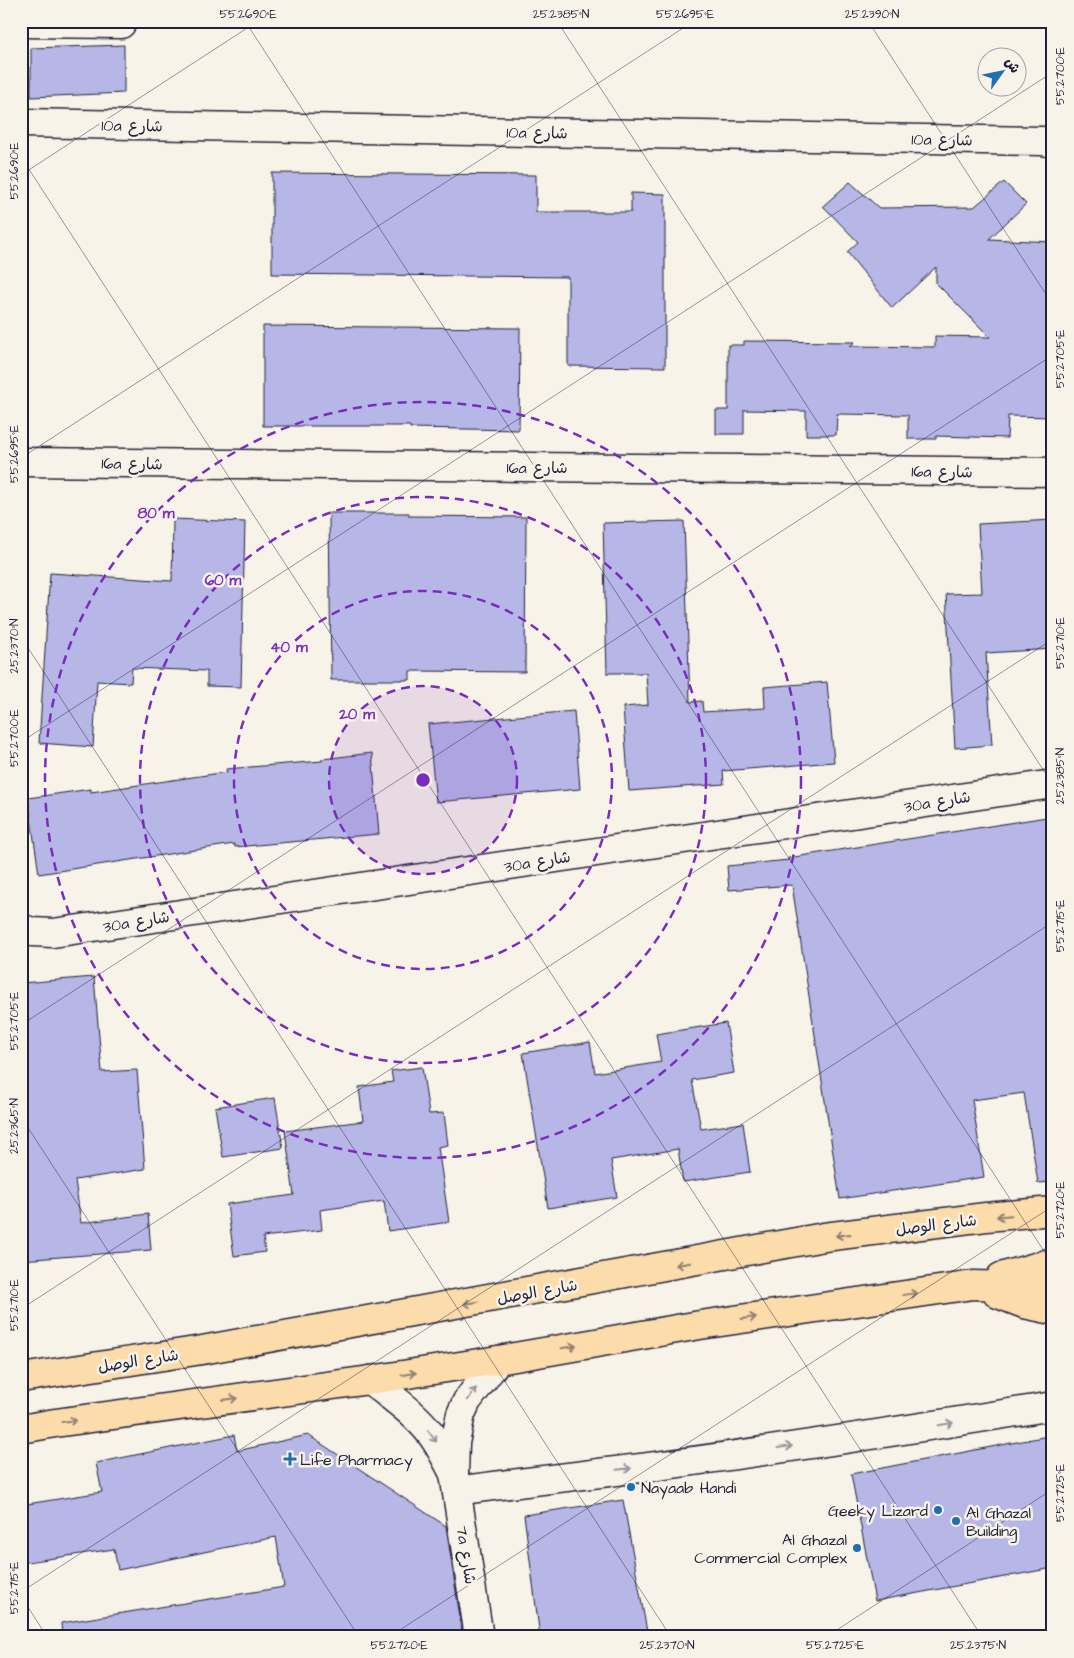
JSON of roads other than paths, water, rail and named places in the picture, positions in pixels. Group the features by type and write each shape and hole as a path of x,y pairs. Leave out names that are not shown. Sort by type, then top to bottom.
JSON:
{"main road":[{"name":"شارع الوصل","path":"21,1378 222,1347 824,1238 986,1217 1053,1211"},
{"path":"21,1429 65,1421 370,1380 498,1360 700,1324 973,1285 1053,1262"},
{"path":"973,1285 1053,1287"},
{"path":"973,1285 1024,1304 1053,1310"}],"street":[{"path":"21,23 121,24"},
{"name":"10a شارع","path":"21,123 1018,140 1053,143"},
{"name":"16a شارع","path":"21,462 1053,472"},
{"name":"30a شارع","path":"21,928 32,932 53,934 1053,784"},
{"name":"7a شارع","path":"479,1637 456,1482 455,1443 461,1414 475,1389 498,1360"},
{"name":"7a شارع","path":"370,1380 420,1422 439,1446 456,1482"},
{"path":"456,1482 575,1474 668,1464 934,1426 1053,1406"}],"place":[{"name":"Life Pharmacy","path":"290,1459"},
{"name":"Nayaab Handi","path":"631,1487"},
{"name":"Geeky Lizard","path":"938,1510"},
{"name":"Al Ghazal Building","path":"956,1521"},
{"name":"Al Ghazal Commercial Complex","path":"857,1548"}]}
